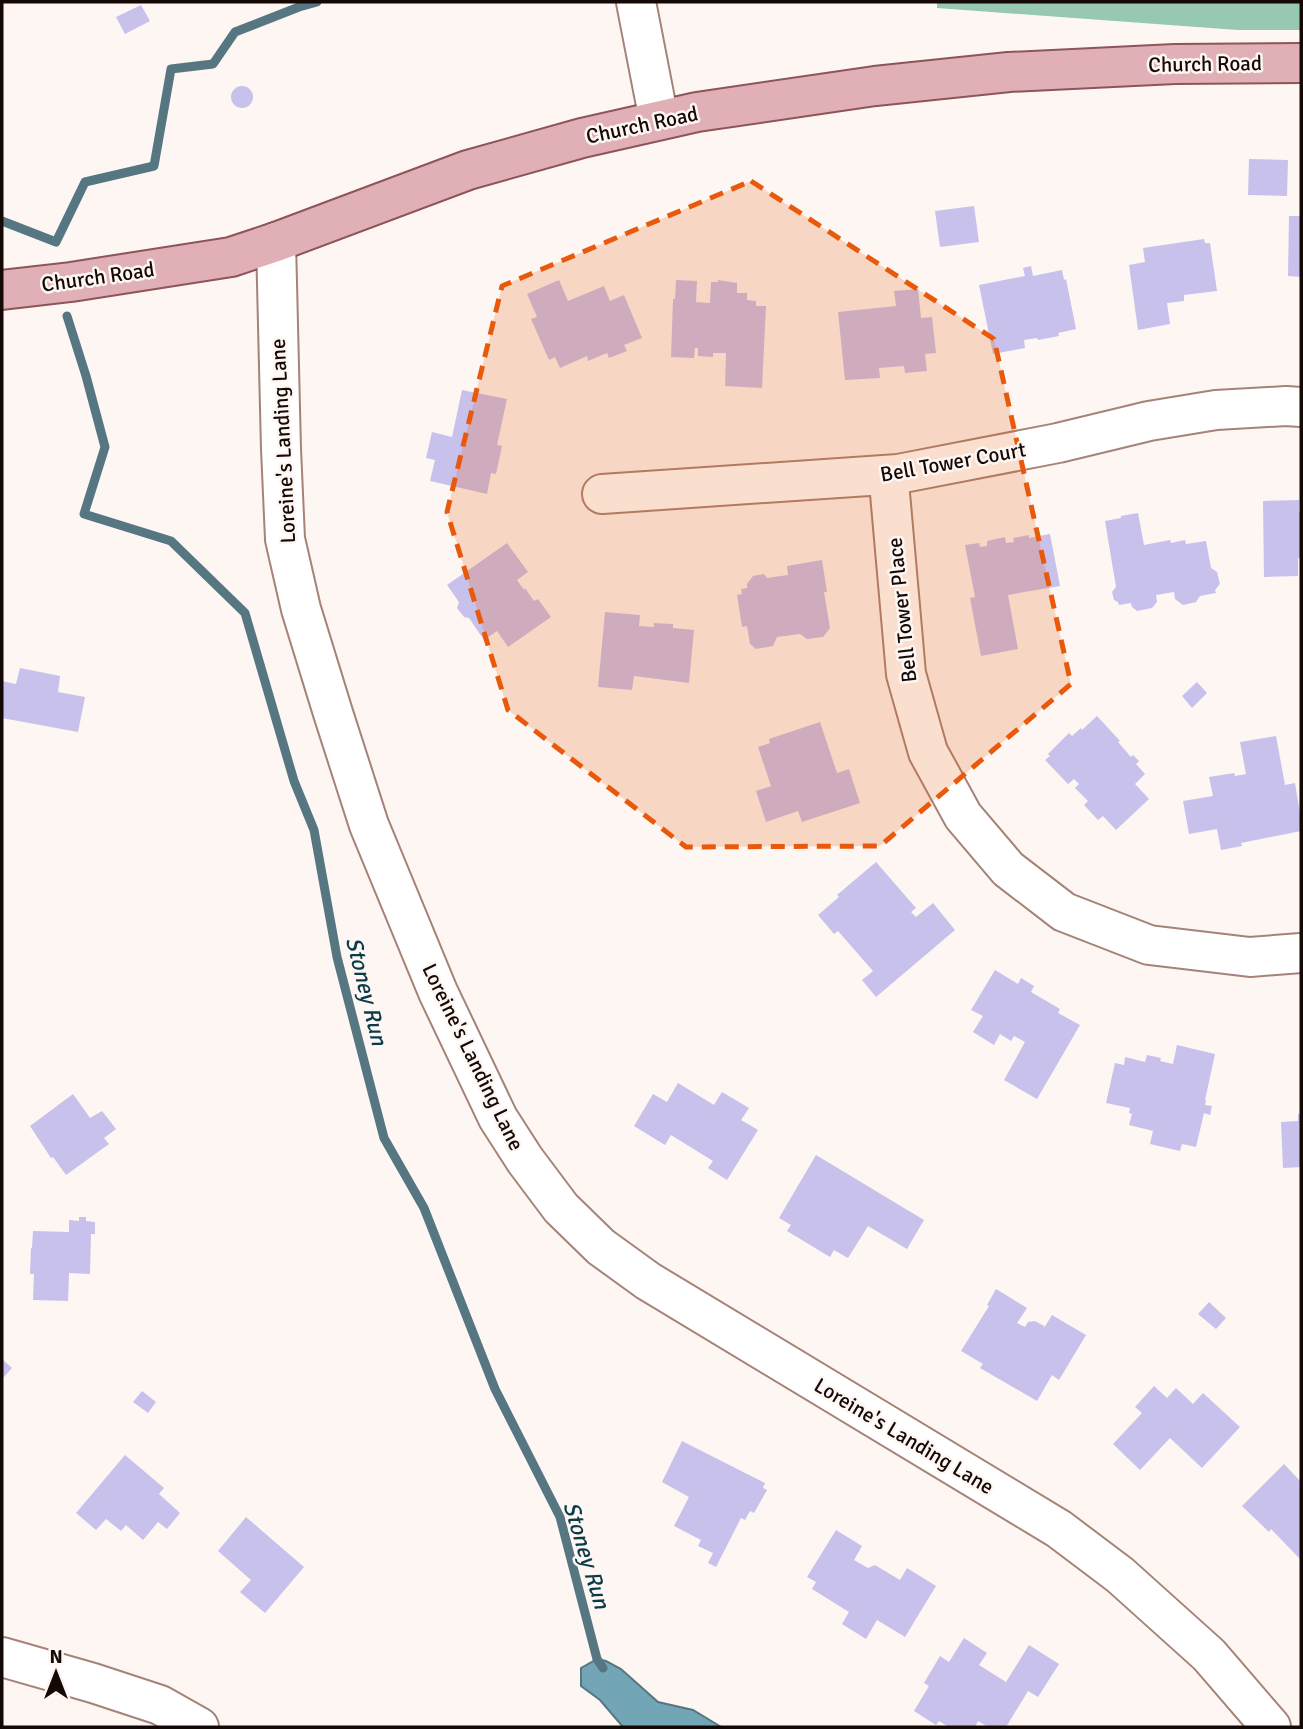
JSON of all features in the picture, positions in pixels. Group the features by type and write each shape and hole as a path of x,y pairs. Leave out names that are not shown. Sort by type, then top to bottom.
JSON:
{"main road":[{"name":"Church Road","path":"2,290 231,257 468,170 582,138 697,112 875,86 1009,72 1175,64 1301,63"}],"street":[{"path":"636,2 659,120"},
{"name":"Loreine's Landing Lane","path":"276,242 285,539 301,609 369,825 438,992 498,1118 525,1160 561,1208 601,1247 648,1281 1059,1529 1120,1575 1209,1655 1271,1727"},
{"name":"Bell Tower Court","path":"601,494 898,474 1058,443 1149,421 1216,410 1301,407"},
{"name":"Bell Tower Place","path":"898,474 889,482 906,674 928,752 963,816 1008,870 1063,912 1149,945 1250,957 1301,953"},
{"path":"2,1657 160,1705 198,1727"}],"highlighted area":[{"path":"751,181 994,339 1071,684 880,846 686,847 508,710 447,512 502,286"}],"green space":[{"path":"937,2 1301,2 1301,30 1238,30 937,8"}],"water":[{"path":"597,1659 621,1669 658,1702 693,1710 721,1727 623,1727 600,1700 581,1686 581,1668"}],"building":[{"path":"141,5 150,21 125,34 116,17"},
{"path":"242,86 250,89 253,97 250,105 242,108 234,105 231,97 234,89"},
{"path":"1249,159 1288,160 1287,196 1248,195"},
{"path":"974,206 979,242 940,247 935,211"},
{"path":"1289,216 1301,216 1301,277 1288,276"},
{"path":"1204,239 1205,243 1210,243 1217,291 1184,295 1184,301 1167,303 1170,324 1138,330 1129,265 1145,262 1143,248"},
{"path":"1031,266 1033,276 1062,270 1076,329 1058,333 1059,336 1024,340 1025,348 993,354 979,285 1025,276 1023,268"},
{"path":"559,280 568,301 604,286 610,301 624,295 642,338 624,345 627,351 609,358 607,353 588,361 587,356 560,368 555,357 549,360 531,319 537,317 527,294"},
{"path":"676,280 697,281 696,302 710,303 711,282 718,280 737,283 737,293 747,293 747,300 756,301 756,306 766,306 762,388 725,386 726,353 713,353 713,357 698,356 698,348 695,348 694,358 671,357"},
{"path":"918,289 921,318 932,317 936,353 925,354 927,371 905,373 904,366 879,368 880,378 845,380 838,312 896,306 894,291"},
{"path":"462,390 507,399 497,445 502,446 496,474 491,473 487,494 430,481 435,460 426,458 432,432 452,437"},
{"path":"1299,500 1301,558 1298,558 1298,576 1264,577 1263,501"},
{"path":"1138,513 1144,545 1170,540 1171,543 1185,540 1186,544 1206,541 1211,568 1217,572 1220,584 1215,590 1216,593 1200,596 1196,602 1183,605 1175,599 1174,592 1156,595 1157,602 1152,608 1137,611 1131,603 1119,605 1114,600 1112,592 1116,587 1105,521"},
{"path":"1050,534 1060,586 1008,595 1018,649 981,656 970,598 975,597 965,545 979,543 980,547 987,546 987,541 1005,537 1006,543 1014,542 1013,538"},
{"path":"507,543 528,572 517,580 534,601 538,599 551,617 508,647 497,631 484,640 469,618 464,617 457,608 459,602 447,585"},
{"path":"822,560 830,628 823,637 807,639 800,634 777,637 773,646 756,649 750,644 747,626 742,627 737,595 742,594 741,589 747,588 753,576 764,574 767,578 788,575 787,566"},
{"path":"605,612 640,615 639,626 654,627 654,623 673,624 673,628 694,630 689,683 634,676 632,690 598,687"},
{"path":"20,668 60,676 58,692 85,697 78,732 2,718 2,681 16,684"},
{"path":"1197,682 1207,693 1192,708 1182,696"},
{"path":"1097,716 1131,757 1133,755 1139,761 1136,764 1145,774 1135,784 1149,799 1116,830 1103,816 1098,820 1084,805 1088,801 1075,788 1079,784 1074,779 1068,784 1045,760 1069,733 1072,736 1081,728 1082,730"},
{"path":"820,722 837,773 849,769 860,803 802,822 798,811 766,822 756,791 771,786 758,747 770,743 769,739"},
{"path":"1276,736 1285,785 1295,783 1301,831 1241,843 1242,846 1221,850 1217,829 1189,834 1183,801 1213,796 1209,777 1246,774 1240,742"},
{"path":"876,862 916,908 911,912 916,917 933,903 955,930 876,997 862,980 873,971 838,931 834,934 818,915"},
{"path":"995,970 1018,984 1021,978 1034,986 1031,992 1060,1009 1058,1013 1080,1025 1037,1099 1004,1080 1025,1042 1014,1036 1011,1041 1000,1034 994,1045 973,1032 983,1016 971,1010"},
{"path":"1177,1045 1215,1054 1205,1100 1205,1105 1212,1106 1210,1115 1204,1113 1196,1147 1182,1144 1180,1151 1150,1144 1153,1131 1129,1125 1132,1114 1129,1113 1130,1108 1106,1103 1115,1063 1124,1065 1125,1057 1145,1062 1147,1055 1173,1064"},
{"path":"678,1083 714,1105 722,1092 749,1108 741,1120 758,1130 727,1180 708,1168 713,1161 671,1135 665,1145 634,1126 653,1094 667,1102"},
{"path":"73,1094 90,1118 102,1111 116,1129 104,1138 109,1144 66,1175 30,1126"},
{"path":"1298,1114 1301,1114 1301,1167 1283,1168 1281,1122 1298,1121"},
{"path":"816,1155 924,1220 907,1249 868,1226 848,1258 834,1250 830,1257 787,1231 791,1225 779,1218"},
{"path":"79,1217 95,1222 95,1234 91,1234 90,1274 69,1273 68,1301 33,1300 34,1274 30,1274 33,1231 69,1232 69,1220 79,1221"},
{"path":"996,1289 1027,1308 1017,1323 1025,1327 1028,1322 1035,1321 1044,1328 1052,1315 1086,1335 1059,1380 1052,1375 1037,1401 980,1368 983,1364 961,1351 989,1306 987,1305"},
{"path":"1209,1302 1226,1318 1216,1329 1198,1314"},
{"path":"2,1359 12,1368 2,1379"},
{"path":"1154,1386 1167,1398 1176,1388 1193,1404 1203,1393 1240,1427 1202,1468 1170,1438 1140,1470 1113,1444 1142,1413 1135,1407"},
{"path":"142,1391 156,1402 148,1413 133,1402"},
{"path":"682,1441 765,1483 763,1488 767,1490 754,1513 750,1511 745,1520 741,1518 716,1567 708,1563 713,1553 698,1546 701,1540 674,1526 689,1497 662,1482"},
{"path":"125,1455 164,1488 159,1494 180,1513 167,1529 158,1522 143,1540 126,1525 121,1531 106,1519 96,1530 76,1513"},
{"path":"1284,1464 1301,1482 1301,1560 1271,1529 1269,1532 1242,1506"},
{"path":"246,1517 304,1567 265,1613 240,1592 251,1580 218,1551"},
{"path":"836,1530 862,1546 854,1560 868,1568 875,1565 900,1580 907,1568 936,1586 905,1637 877,1620 866,1639 842,1624 849,1612 812,1589 816,1582 807,1577"},
{"path":"964,1638 987,1653 979,1665 1006,1682 1029,1645 1059,1664 1038,1697 1028,1691 1006,1727 988,1727 978,1721 975,1727 949,1727 939,1721 936,1725 914,1711 929,1686 924,1683 940,1656 949,1662"}],"waterway":[{"path":"2,221 56,242 85,182 154,166 171,69 213,64 235,32 317,2"},
{"name":"Stoney Run","path":"67,316 105,447 84,514 171,541 245,613 294,781 314,830 337,957 384,1138 424,1208 495,1389 560,1517 597,1659 603,1668"}]}
